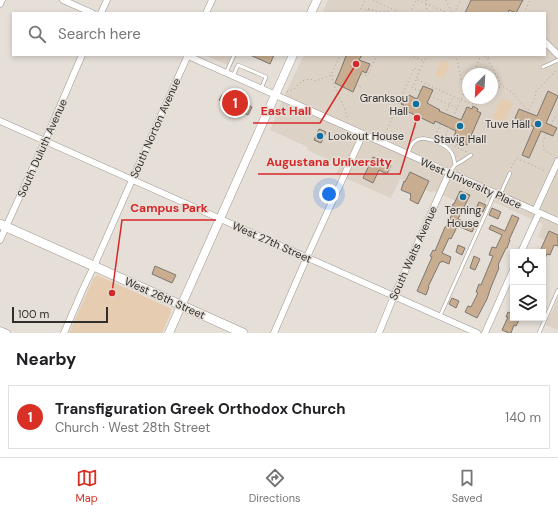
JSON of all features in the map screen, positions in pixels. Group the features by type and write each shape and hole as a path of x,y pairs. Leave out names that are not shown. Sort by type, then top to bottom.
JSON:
{"main road":[{"name":"West 26th Street","path":"3,225 243,333"}],"street":[{"path":"0,4 2,0"},
{"path":"63,0 90,12"},
{"path":"101,12 106,0"},
{"path":"311,12 317,0"},
{"path":"206,12 210,1"},
{"path":"546,43 558,55"},
{"name":"South Duluth Avenue","path":"0,240 3,225 45,141 82,56"},
{"name":"South Norton Avenue","path":"64,333 187,56"},
{"name":"West University Place","path":"189,56 558,221"},
{"path":"169,333 293,56"},
{"name":"West 27th Street","path":"0,121 477,333"},
{"path":"274,333 363,134"},
{"path":"522,249 558,159"},
{"name":"South Walts Avenue","path":"378,333 449,173"},
{"path":"485,333 510,277"},
{"path":"0,330 7,333"}],"lane":[{"path":"226,73 234,56"},
{"path":"543,67 558,60"},
{"path":"233,76 238,65 266,77 261,89"},
{"path":"408,154 412,144 422,138 428,138 447,146 453,156 454,165"},
{"path":"449,173 454,165 471,155"},
{"path":"440,316 497,194 510,173"},
{"path":"539,333 558,290"}],"path":[{"path":"360,12 365,0"},
{"path":"373,0 398,12"},
{"path":"411,12 417,0 446,12"},
{"path":"426,0 427,12"},
{"path":"446,0 452,12"},
{"path":"454,12 461,0"},
{"path":"524,12 530,0"},
{"path":"361,9 371,9 378,12 383,12"},
{"path":"368,9 372,12"},
{"path":"340,56 332,74 332,83 342,102 348,119"},
{"path":"351,66 362,72 361,74 367,76 377,56"},
{"path":"412,56 424,61"},
{"path":"412,88 426,56"},
{"path":"456,56 462,82"},
{"path":"476,68 482,56"},
{"path":"484,56 487,58 502,86 513,93 528,111 535,98 536,91 558,69"},
{"path":"384,135 414,68 420,70"},
{"path":"287,92 294,89 302,81 310,79 316,81 332,74"},
{"path":"416,80 461,100 453,117"},
{"path":"356,85 363,88"},
{"path":"406,86 421,91"},
{"path":"498,88 502,86"},
{"path":"430,96 457,108"},
{"path":"435,136 453,96"},
{"path":"550,125 554,118 558,116"},
{"path":"443,140 449,127"},
{"path":"554,133 558,135"},
{"path":"546,134 543,142 544,150 558,159"},
{"path":"449,143 471,155"},
{"path":"511,168 516,158 545,171"}],"shaded area":[{"path":"328,0 558,0 558,246 538,237 543,224 487,199 481,212 433,191 432,193 400,179 391,198 336,174 340,165 307,150 308,147 270,130 304,56 546,56 546,12 322,12"},
{"path":"207,56 237,56 232,67"},
{"path":"442,60 450,64 443,79 435,75"},
{"path":"501,98 513,103 504,123 493,118"},
{"path":"97,275 170,308 171,313 162,333 69,333 93,279"},
{"path":"558,298 558,330 546,325"}],"building":[{"path":"471,0 523,0 517,12 509,10 508,12 465,12"},
{"path":"252,56 274,56 270,64"},
{"path":"346,56 361,56 359,60 370,64 366,73 362,71 353,92 335,83"},
{"path":"423,86 433,90 427,103 440,110 439,111 461,120 467,107 472,109 473,106 481,113 467,145 463,143 462,146 456,144 457,141 453,139 456,131 435,121 434,124 402,109 404,105 401,104 404,98 407,99 409,95 417,99"},
{"name":"Tuve Hall","path":"548,91 558,96 546,123 557,128 553,136 541,131 529,158 522,155 534,127 515,118 519,109 537,116"},
{"path":"227,94 249,104 248,105 252,107 248,115 222,104 223,102 219,100 222,95 226,97"},
{"name":"Lookout House","path":"319,129 326,132 321,143 314,140"},
{"path":"373,157 391,165 387,174 379,170 373,183 363,178"},
{"path":"410,172 429,181 418,204 410,200 411,194 401,190 404,181 405,182"},
{"path":"460,191 470,195 458,219 468,223 469,220 476,223 472,232 457,227 451,239 449,238 442,253 451,257 449,264 442,261 440,262 428,287 426,295 417,291 432,257 430,256 433,250 435,251 454,210 451,208"},
{"path":"479,202 486,205 483,212 476,209"},
{"path":"492,208 501,212 498,219 489,215"},
{"path":"512,215 519,218 507,248 498,265 499,268 487,299 477,318 465,312 468,306 471,307 478,293 476,292 479,284 481,285 493,256 489,255 492,247 496,248 502,235 489,229 491,225 505,231"},
{"path":"549,231 558,235 558,246 554,245 550,255 547,254 546,256 546,249 541,249"},
{"path":"458,245 465,248 462,255 456,252"},
{"path":"474,256 480,259 475,270 470,268"},
{"path":"155,266 176,275 172,283 152,274"},
{"path":"452,298 459,301 456,308 449,304"},
{"path":"508,312 510,313 510,321 518,321 516,326 514,325 511,333 502,330 508,317 506,317"}],"place":[{"name":"East Hall","path":"356,64"},
{"name":"Transfiguration Greek Orthodox Church","path":"235,103"},
{"name":"Granksou Hall","path":"416,104"},
{"name":"Augustana University","path":"417,118"},
{"name":"Tuve Hall","path":"538,124"},
{"name":"Stavig Hall","path":"460,126"},
{"name":"Lookout House","path":"320,136"},
{"name":"Terning House","path":"463,197"},
{"name":"Campus Park","path":"112,293"}]}
